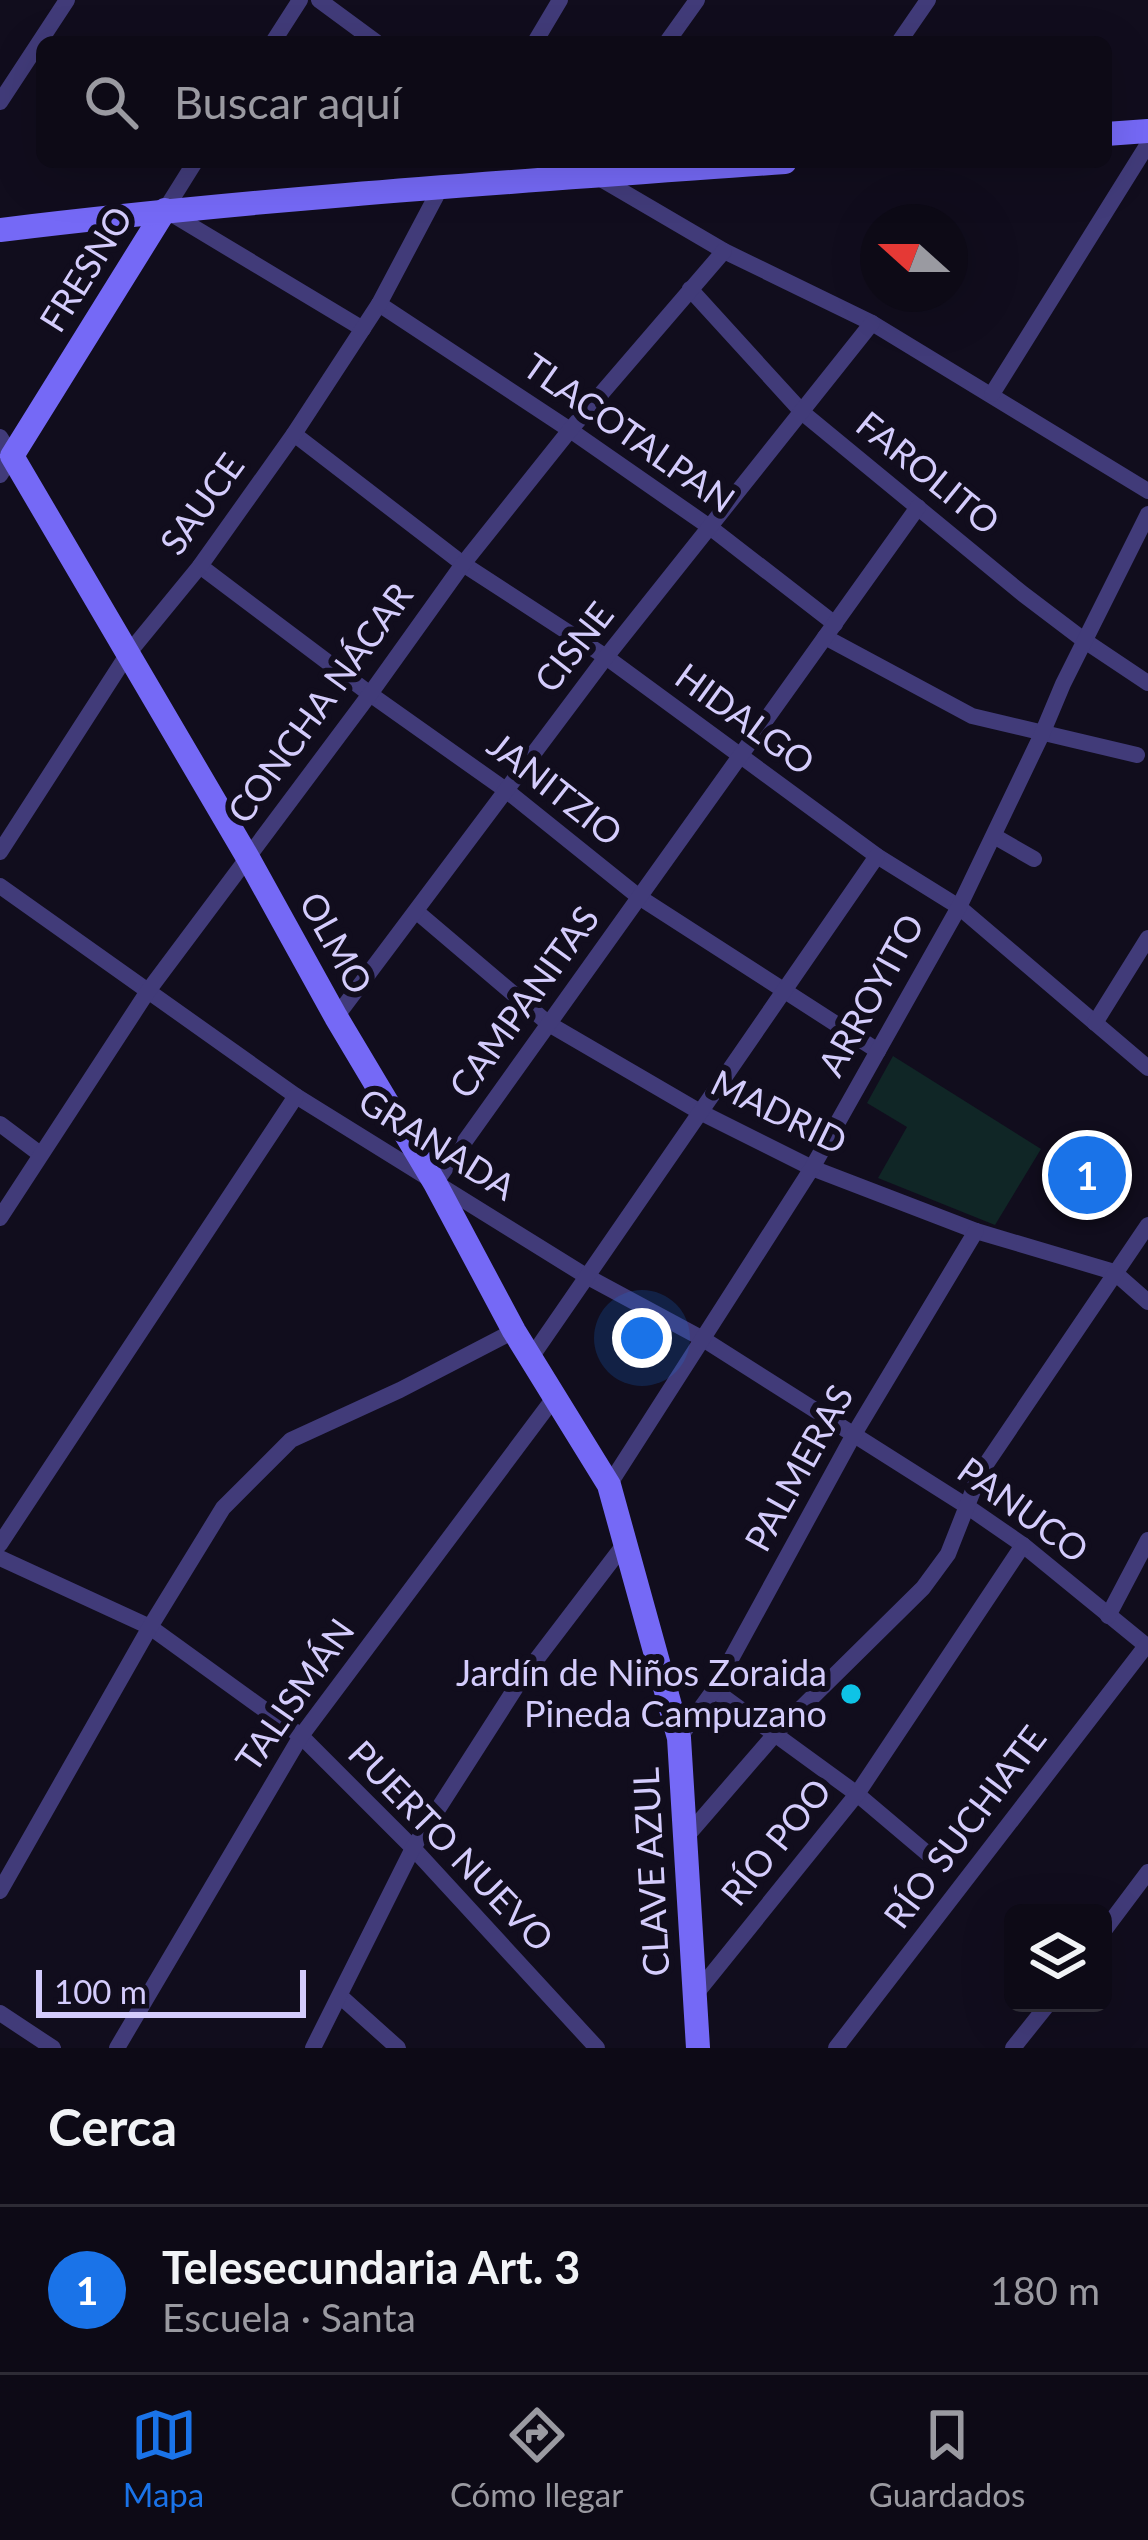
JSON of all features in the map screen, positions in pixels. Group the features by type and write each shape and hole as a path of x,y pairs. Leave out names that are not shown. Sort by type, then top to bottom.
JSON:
{"main road":[{"path":"1112,134 1148,131"},
{"path":"0,230 165,209 599,169"},
{"name":"FRESNO","path":"4,456 165,209"},
{"name":"OLMO","path":"4,456 248,858 530,1359 609,1485"},
{"name":"CLAVE AZUL","path":"609,1485 680,1738 698,2048"}],"street":[{"path":"43,36 67,0"},
{"path":"277,36 300,0"},
{"path":"319,0 368,36"},
{"path":"539,36 560,0"},
{"path":"671,36 697,0"},
{"path":"903,36 928,0"},
{"path":"0,102 36,47"},
{"path":"992,394 1148,144"},
{"name":"FRESNO","path":"165,209 192,168"},
{"path":"599,169 724,251 872,323 1148,490"},
{"name":"SAUCE","path":"0,852 127,656 200,566 294,434 379,304 442,185"},
{"path":"165,209 363,329"},
{"name":"CONCHA NÁCAR","path":"0,1218 148,991 463,564 570,430 724,251"},
{"name":"FAROLITO","path":"690,289 803,413 1023,594 1148,683"},
{"name":"TLACOTALPAN","path":"379,304 711,528 830,631 972,716 1137,755"},
{"name":"CISNE","path":"336,1017 606,657 872,323"},
{"name":"HIDALGO","path":"294,434 463,564 606,657 877,856 959,907 1148,1068"},
{"name":"CAMPANITAS","path":"435,1183 918,508"},
{"name":"ARROYITO","path":"609,1485 812,1168 959,907 1148,514"},
{"name":"JANITZIO","path":"200,566 507,791 639,897 878,1051"},
{"path":"994,836 1034,859"},
{"path":"530,1359 877,856"},
{"name":"GRANADA","path":"0,886 296,1096 586,1276 703,1340 853,1436"},
{"name":"MADRID","path":"417,912 549,1024 700,1112 812,1168 976,1231 1114,1272 1148,1302"},
{"path":"1095,1023 1148,938"},
{"path":"0,1544 296,1096"},
{"path":"0,1124 40,1154"},
{"path":"686,1837 776,1733 923,1588 948,1554 980,1473 1148,1225"},
{"name":"PALMERAS","path":"680,1738 714,1690 853,1436 976,1231"},
{"path":"0,1891 223,1508 291,1440 514,1331"},
{"name":"TALISMÁN","path":"117,2048 301,1736 554,1398"},
{"name":"PANUCO","path":"853,1436 1023,1545 1147,1646"},
{"path":"1108,1616 1148,1540"},
{"path":"313,2048 412,1848 520,1681 626,1542"},
{"name":"RÍO POO","path":"694,1996 857,1794 1023,1545"},
{"name":"PUERTO NUEVO","path":"0,1558 150,1627 301,1736 412,1848 596,2048"},
{"name":"RÍO SUCHIATE","path":"836,2048 1147,1646"},
{"path":"714,1690 857,1794 928,1854"},
{"path":"1112,1920 1148,1872"},
{"path":"340,1996 398,2048"},
{"path":"1013,2048 1042,2012"},
{"path":"0,2013 53,2048"}],"green space":[{"path":"893,1056 1041,1149 995,1225 878,1178 907,1127 867,1103"}],"place":[{"name":"Telesecundaria Art. 3","path":"1087,1175"},
{"name":"Jardín de Niños Zoraida Pineda Campuzano","path":"851,1694"}]}
